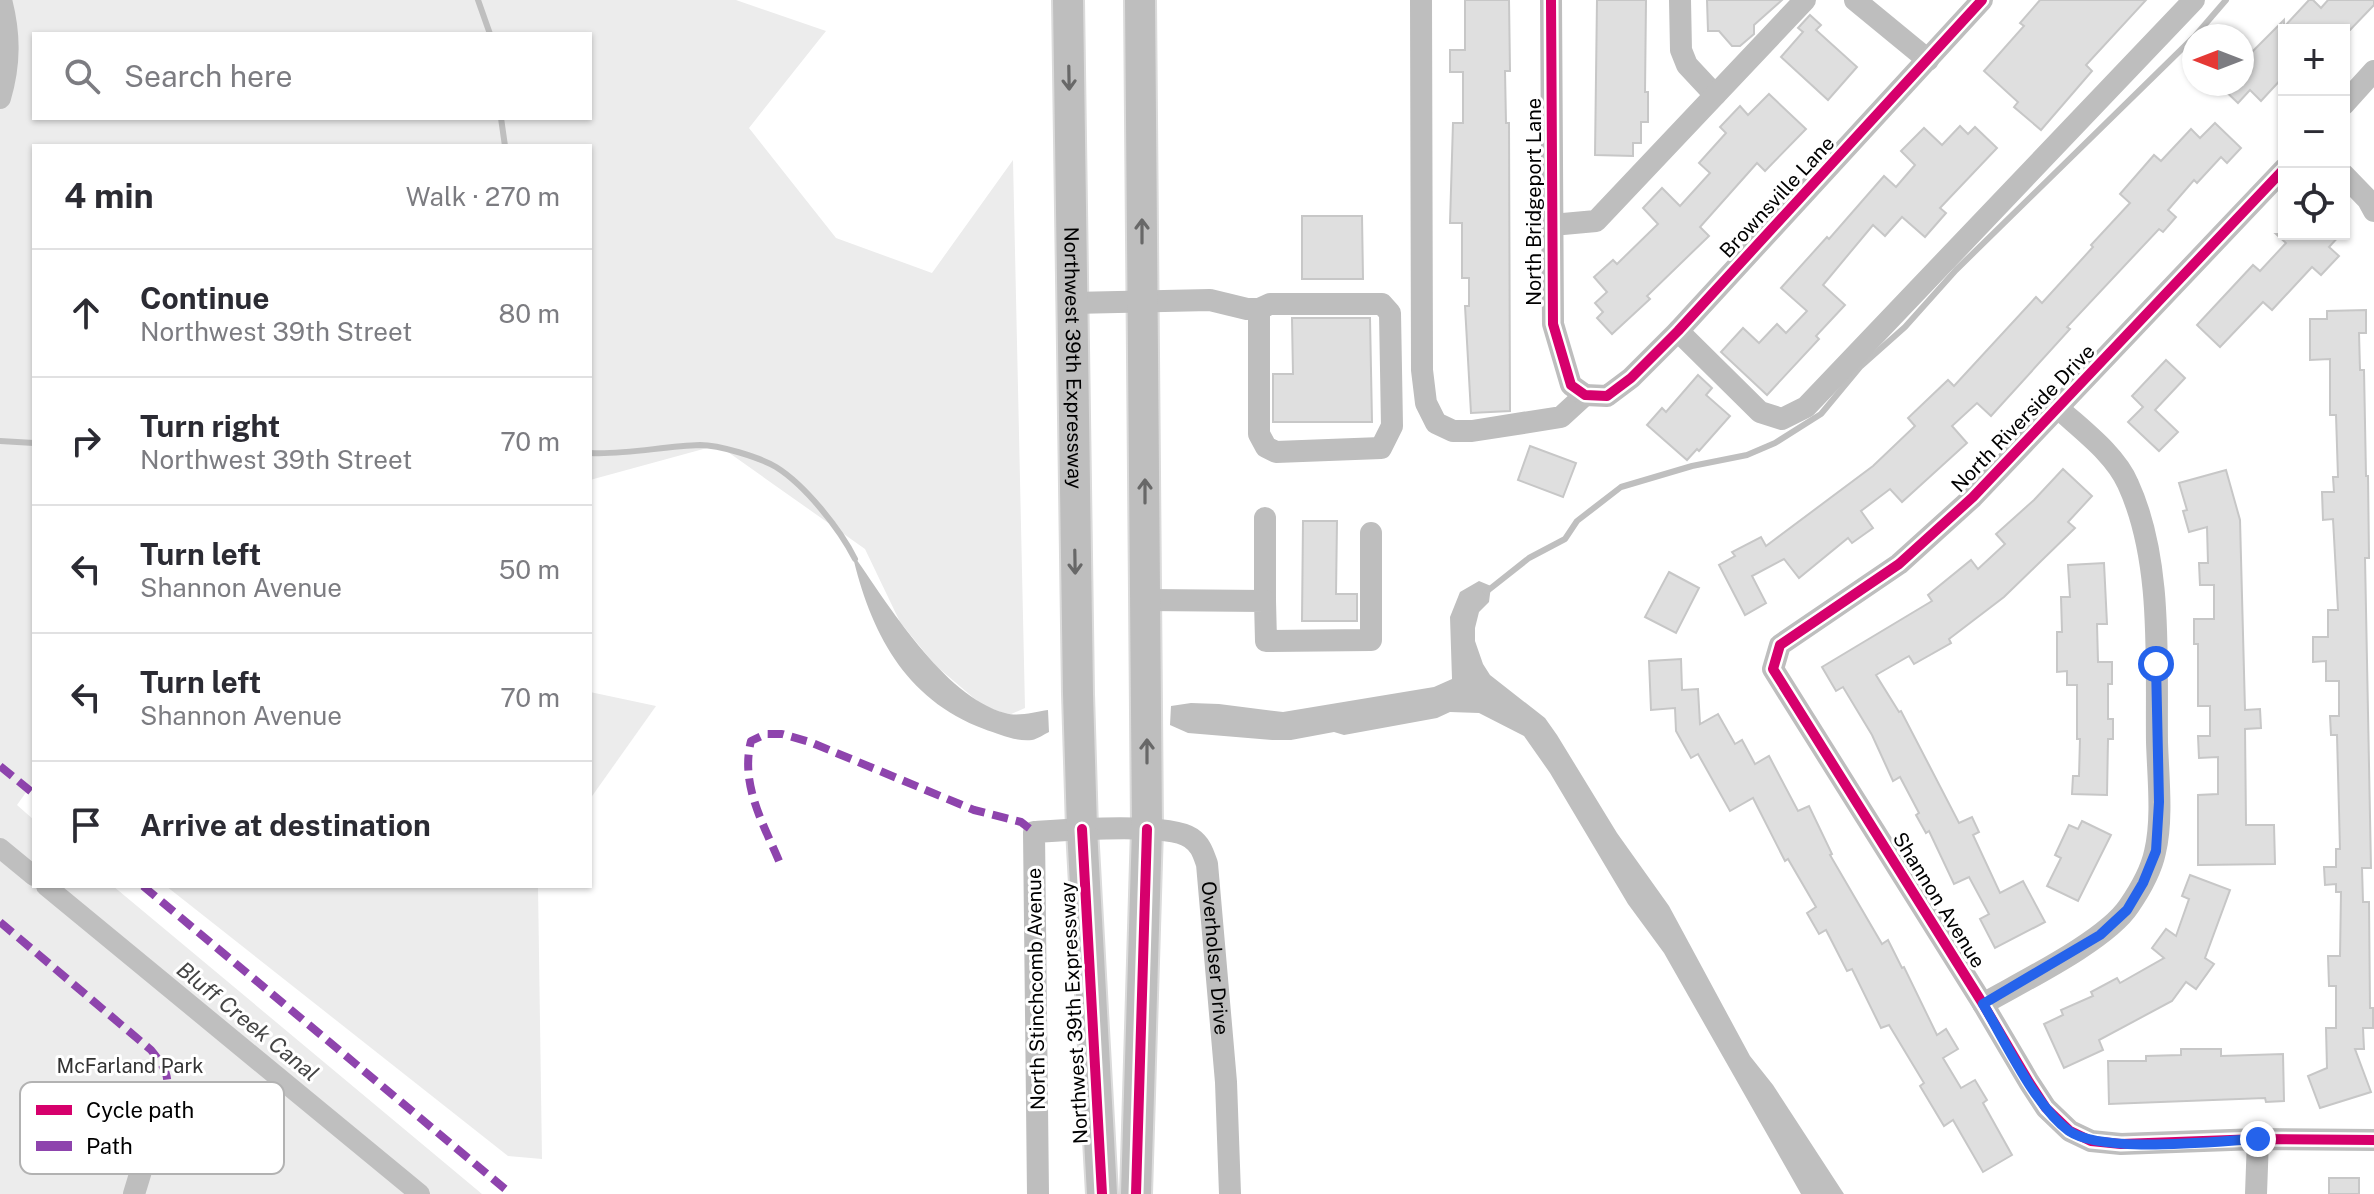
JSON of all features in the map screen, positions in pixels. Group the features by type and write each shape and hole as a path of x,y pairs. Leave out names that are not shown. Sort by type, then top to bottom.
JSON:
{"highway":[{"name":"Northwest 39th Expressway","path":"1068,0 1082,829 1102,1194"},
{"path":"1136,1194 1147,829 1140,0"}],"street":[{"path":"0,98 9,56 8,32 1,0"},
{"path":"1421,0 1422,370 1426,403 1436,423 1453,431 1472,431 1561,417 1585,395"},
{"name":"North Bridgeport Lane","path":"1551,0 1553,324 1571,385 1585,395"},
{"path":"1680,0 1681,50 1687,65 1715,95"},
{"path":"1552,225 1596,221 1805,0"},
{"path":"1855,0 1928,60"},
{"name":"Brownsville Lane","path":"1585,395 1607,396 1631,378 1678,331 1982,0"},
{"path":"1678,331 1760,412 1782,419 1806,407 2194,0"},
{"path":"2350,97 2374,71"},
{"name":"North Riverside Drive","path":"1773,669 1780,645 1899,564 1973,497 2278,175"},
{"path":"2350,181 2374,211"},
{"path":"1072,303 1210,300 1247,309 1259,309 1270,304 1382,304 1390,313 1392,426 1381,448 1276,452 1266,447 1259,434 1259,309"},
{"path":"1983,1004 2100,935 2127,910 2143,883 2156,851 2159,802 2156,664 2151,562 2143,518 2127,480 2098,444 2058,408"},
{"path":"1265,518 1266,641 1371,640 1371,533"},
{"path":"1146,600 1265,601"},
{"name":"Shannon Avenue","path":"1773,669 2046,1108 2070,1131 2091,1141 2121,1144 2258,1139 2374,1140"},
{"name":"Overholser Drive","path":"1082,829 1147,829 1188,835 1201,847 1207,864 1226,1082 1230,1194"},
{"name":"North Stinchcomb Avenue","path":"1038,1194 1034,832 1082,829"},
{"path":"2256,1194 2258,1139"},
{"path":"134,1194 140,1174"}],"green space":[{"name":"McFarland Park","path":"0,0 736,0 826,31 749,128 836,238 932,273 1013,160 1025,708 1009,715 982,705 935,665 900,622 865,549 718,445 592,479 592,144 32,144 32,784 17,805 32,818 32,888 115,888 482,1194 0,1194"},
{"path":"592,692 656,706 592,796"},
{"path":"169,888 538,888 542,1159 508,1156"}],"shaded area":[{"path":"852,553 919,646 960,688 982,703 1005,713 1048,710 1049,732 1032,740 1008,737 956,716 932,700 912,681 881,635 869,609"},
{"path":"1479,581 1491,586 1489,602 1479,612 1475,628 1475,641 1483,664 1490,675 1545,718 1557,735 1617,833 1669,906 1750,1056 1773,1085 1844,1194 1801,1194 1664,953 1628,904 1550,773 1524,736 1479,713 1450,712 1437,718 1344,735 1334,732 1291,740 1188,733 1170,725 1171,706 1219,704 1283,712 1434,687 1452,679 1450,617 1460,592"}],"building":[{"path":"1465,0 1509,0 1510,71 1505,71 1506,123 1509,123 1510,411 1471,413 1465,306 1469,306 1469,278 1462,278 1462,223 1450,223 1453,123 1463,123 1463,72 1450,72 1450,50 1465,50"},
{"path":"1597,0 1646,0 1645,92 1648,92 1648,122 1641,122 1641,143 1633,143 1633,156 1595,155"},
{"path":"1707,0 1782,0 1754,25 1754,34 1740,46 1732,46 1719,31 1708,31"},
{"path":"2040,0 2146,0 2086,65 2092,71 2041,130 2014,107 2018,102 1984,71 2024,26 2020,23"},
{"path":"2309,0 2321,8 2328,0 2374,0 2374,5 2350,30 2350,24 2287,24"},
{"path":"1810,15 1821,25 1816,30 1857,67 1828,100 1781,57 1803,32 1798,28"},
{"path":"2278,26 2278,83 2261,101 2254,94 2254,50"},
{"path":"1769,94 1806,129 1765,171 1757,163 1700,227 1709,236 1612,334 1597,318 1603,312 1595,303 1607,292 1594,277 1613,260 1617,264 1658,224 1643,208 1662,188 1680,206 1710,173 1699,163 1726,133 1720,127 1740,106 1748,115"},
{"path":"2231,96 2244,96 2238,103"},
{"path":"2215,123 2241,148 2227,163 2221,157 2197,183 2194,180 2168,210 2176,217 2163,232 2159,229 2067,327 2070,329 1991,416 1977,403 1952,426 1967,443 1902,502 1890,489 1861,511 1873,528 1852,543 1848,538 1799,578 1784,559 1752,576 1766,603 1745,615 1719,565 1735,556 1732,552 1761,537 1766,546 1873,466 1915,426 1908,418 1948,380 1954,386 2036,297 2042,303 2093,247 2091,245 2130,203 2120,194 2154,155 2161,161 2191,129 2200,138"},
{"path":"1960,126 1968,134 1975,127 1997,148 1940,208 1946,213 1925,237 1902,217 1885,236 1873,225 1823,285 1845,305 1816,336 1819,339 1767,395 1721,352 1743,328 1759,343 1777,324 1786,333 1807,311 1781,288 1884,176 1896,187 1915,165 1901,151 1924,128 1942,145"},
{"path":"1302,216 1362,216 1363,279 1302,279"},
{"path":"2283,240 2335,240 2329,247 2339,256 2321,275 2312,267 2272,310 2263,302 2220,347 2197,325 2253,265 2260,271 2286,243"},
{"path":"2366,310 2366,333 2359,333 2360,370 2364,370 2368,476 2369,558 2365,558 2371,868 2362,868 2363,902 2369,902 2373,1028 2363,1028 2364,1049 2355,1049 2371,1092 2320,1108 2308,1076 2327,1068 2326,1028 2336,1028 2336,986 2329,986 2328,956 2340,956 2341,892 2336,892 2336,884 2325,885 2324,867 2336,867 2336,849 2340,849 2337,735 2331,735 2330,716 2339,716 2339,681 2326,681 2326,661 2313,662 2313,637 2328,637 2328,610 2338,610 2333,519 2323,520 2322,492 2334,492 2333,477 2338,477 2336,415 2330,415 2330,359 2310,360 2310,319 2327,319 2327,311"},
{"path":"1292,318 1370,318 1372,422 1273,422 1273,374 1293,374"},
{"path":"2166,360 2185,378 2155,410 2178,432 2159,451 2128,422 2143,407 2132,396"},
{"path":"1698,375 1712,388 1706,395 1730,416 1687,460 1647,425 1662,408 1666,412"},
{"path":"1530,446 1576,463 1563,497 1518,480"},
{"path":"2063,469 2092,496 2068,522 2075,528 2004,597 1949,639 1951,643 1914,664 1909,656 1876,675 1901,711 1959,823 1972,817 1979,832 1973,835 2000,893 2023,881 2045,922 1995,948 1980,919 1989,914 1969,877 1954,884 1929,831 1926,833 1916,815 1919,813 1900,777 1893,781 1872,735 1843,687 1836,691 1822,667 1932,601 1928,595 1971,560 1978,569 2005,544 1996,534"},
{"path":"2226,470 2240,520 2245,710 2260,709 2261,728 2245,729 2246,825 2274,825 2275,864 2198,865 2198,795 2218,794 2218,757 2199,758 2198,736 2210,736 2210,706 2198,706 2198,644 2194,644 2194,619 2214,619 2214,585 2200,585 2199,563 2208,563 2207,527 2189,532 2183,511 2187,510 2179,483"},
{"path":"1303,521 1337,521 1336,594 1357,594 1357,621 1302,621"},
{"path":"2104,563 2107,624 2097,624 2098,662 2112,662 2112,684 2108,684 2108,719 2113,719 2113,739 2108,739 2107,795 2072,794 2073,776 2079,776 2077,685 2067,685 2067,671 2057,672 2057,632 2062,632 2061,597 2070,597 2068,565"},
{"path":"1669,572 1699,588 1676,633 1645,617"},
{"path":"1681,659 1682,690 1698,689 1700,724 1718,714 1735,744 1742,740 1755,764 1769,756 1798,811 1809,806 1830,855 1882,944 1888,940 1937,1035 1946,1029 1958,1049 1943,1058 1961,1088 1975,1080 1987,1100 1983,1103 2012,1155 1983,1172 1953,1120 1944,1126 1920,1086 1924,1083 1889,1025 1881,1028 1852,969 1847,971 1826,930 1819,934 1807,913 1816,907 1788,859 1785,861 1753,798 1730,811 1698,754 1691,758 1676,731 1675,708 1651,710 1649,661"},
{"path":"2082,821 2111,835 2078,901 2047,886 2061,858 2055,855 2069,825 2078,829"},
{"path":"2190,875 2230,890 2205,958 2214,964 2196,989 2186,982 2172,1001 2099,1040 2103,1050 2064,1068 2044,1024 2063,1015 2061,1010 2093,996 2091,992 2117,978 2120,983 2164,958 2152,948 2166,929 2176,936 2189,899 2182,896"},
{"path":"2181,1049 2221,1049 2221,1056 2283,1054 2284,1101 2266,1102 2265,1098 2109,1104 2108,1061 2146,1061 2146,1056 2181,1055"},
{"path":"2329,1178 2359,1178 2359,1194 2329,1194"}],"waterway":[{"path":"478,0 489,32"},
{"path":"2205,24 2226,0"},
{"path":"1486,592 1529,558 1565,539 1577,521 1621,487 1692,466 1747,455 1775,443 1821,414 1860,367 1905,327 1956,270 2182,49"},
{"path":"501,120 505,144"},
{"path":"0,441 32,443"},
{"path":"592,453 700,445 728,449 760,459 787,475 810,496 831,521 855,559"},
{"name":"Bluff Creek Canal","path":"0,848 32,874"},
{"name":"Bluff Creek Canal","path":"48,888 284,1082"},
{"name":"Bluff Creek Canal","path":"284,1082 420,1194"}],"marked path":[{"path":"779,861 760,818 748,773 751,741 766,734 782,734 810,742 974,810 1021,822 1034,832"},
{"path":"0,766 32,792"},
{"path":"145,888 511,1194"},
{"path":"0,922 151,1050 163,1067 167,1082"}],"cycle path":[{"path":"1551,0 1553,324 1571,385 1585,395 1607,396 1631,378 1678,331 1982,0"},
{"path":"2278,175 1973,497 1899,564 1780,645 1773,669 2029,1082 2046,1108 2070,1131 2091,1141 2121,1144 2258,1139 2374,1140"},
{"path":"1082,829 1102,1194"},
{"path":"1136,1194 1147,829"}],"route":[{"path":"2156,664 2159,802 2156,851 2143,883 2127,910 2100,935 1983,1004 2046,1108 2070,1131 2091,1141 2121,1144 2258,1139"}]}
